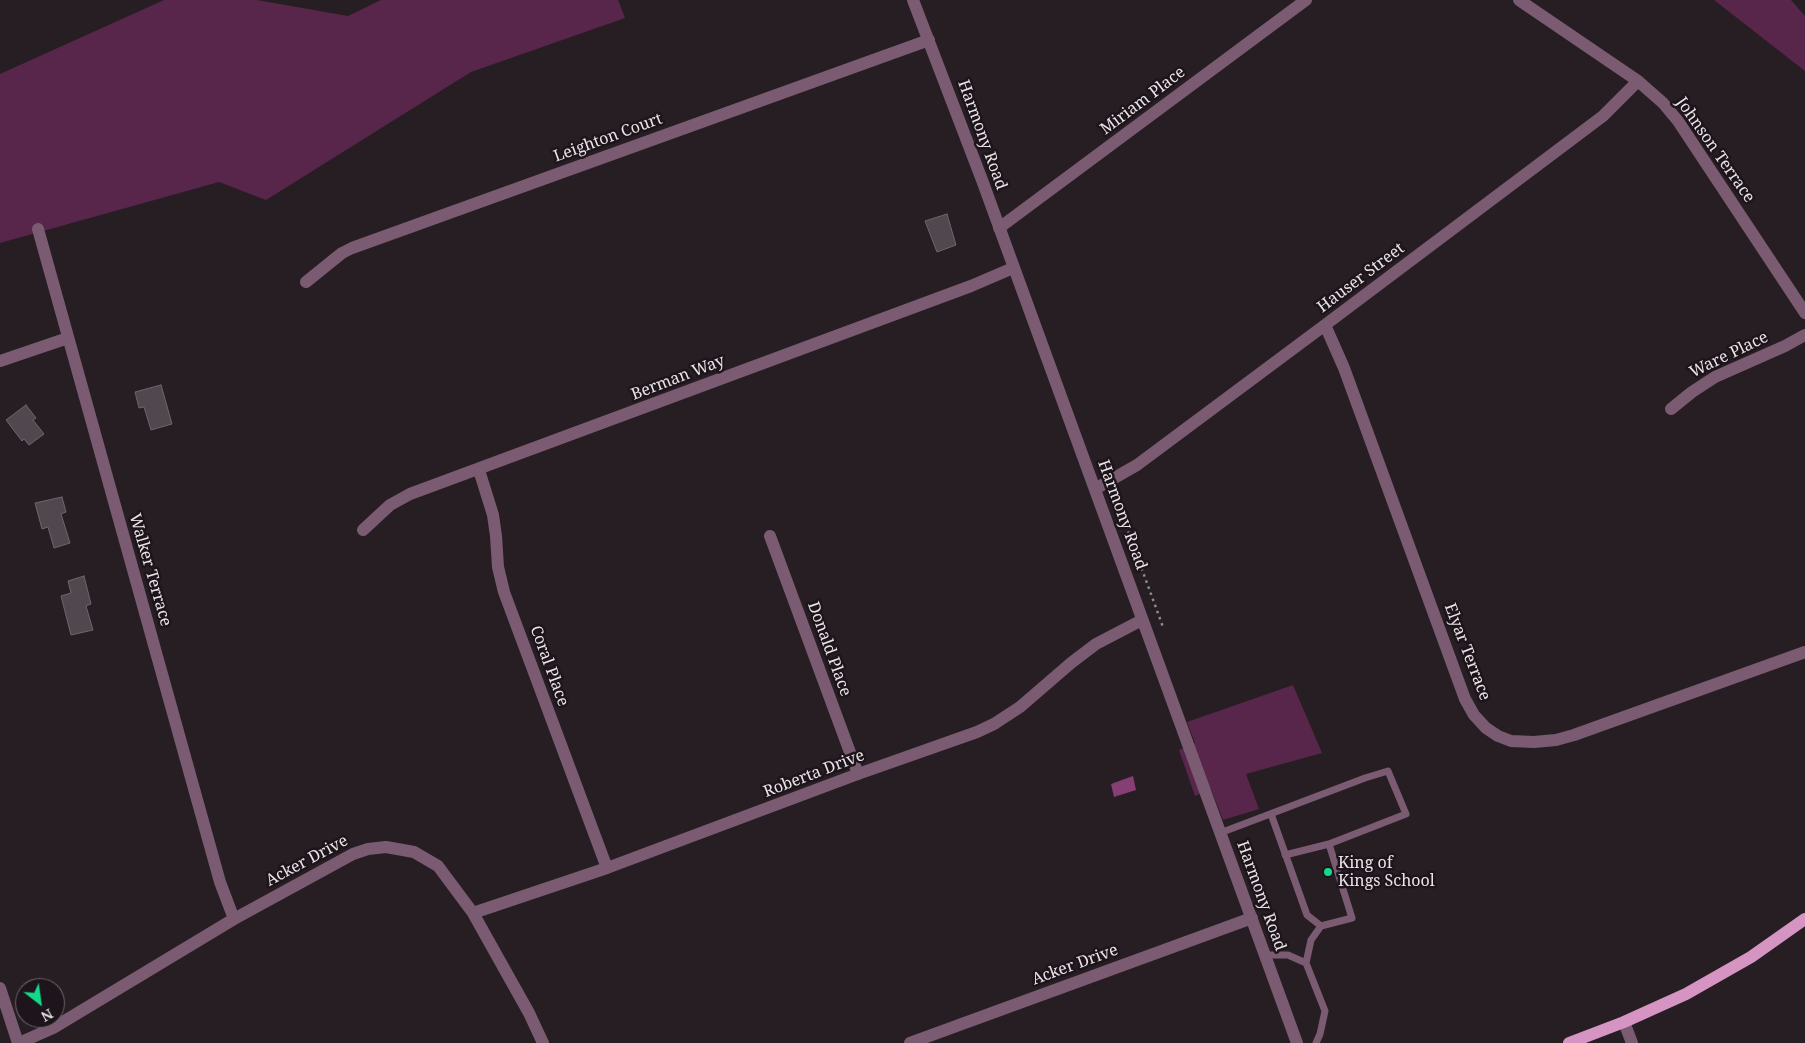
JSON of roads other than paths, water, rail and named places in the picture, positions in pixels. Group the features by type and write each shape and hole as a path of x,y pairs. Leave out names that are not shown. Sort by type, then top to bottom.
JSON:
{"main road":[{"path":"1569,1043 1624,1022 1686,994 1752,957 1805,919"}],"street":[{"name":"Harmony Road","path":"913,0 1014,268 1297,1043"},
{"name":"Miriam Place","path":"999,228 1306,0"},
{"name":"Johnson Terrace","path":"1519,0 1638,81 1663,103 1678,121 1805,313"},
{"name":"Leighton Court","path":"306,282 342,253 352,248 929,40"},
{"name":"Hauser Street","path":"1095,489 1137,465 1325,325 1603,116 1638,81"},
{"name":"Walker Terrace","path":"38,229 220,882 234,919"},
{"name":"Berman Way","path":"363,530 390,505 400,499 971,286 1014,268"},
{"name":"Elyar Terrace","path":"1325,325 1344,368 1465,699 1474,715 1486,728 1498,736 1512,741 1556,740 1805,652"},
{"name":"Ware Place","path":"1671,410 1692,392 1715,378 1805,335"},
{"path":"0,361 68,338"},
{"name":"Coral Place","path":"479,470 493,515 498,567 504,592 606,868"},
{"name":"Donald Place","path":"770,536 858,774"},
{"name":"Roberta Drive","path":"473,913 606,868 858,774 977,732 994,724 1020,707 1071,662 1096,644 1142,620"},
{"name":"Acker Drive","path":"19,1043 53,1028 234,919 353,854 368,849 386,847 414,852 438,866 473,913 529,1013 543,1043"},
{"name":"Acker Drive","path":"910,1043 1252,918"},
{"path":"0,988 19,1043"},
{"path":"1624,1022 1632,1043"}],"lane":[{"path":"1220,833 1388,771 1406,814 1329,844 1285,855"},
{"path":"1271,814 1307,915 1321,926"},
{"path":"1316,1043 1325,1011 1306,963 1311,940 1321,926 1352,918 1329,844"},
{"path":"1265,955 1288,955 1306,963"}],"place":[{"name":"King of Kings School","path":"1328,872"}]}
